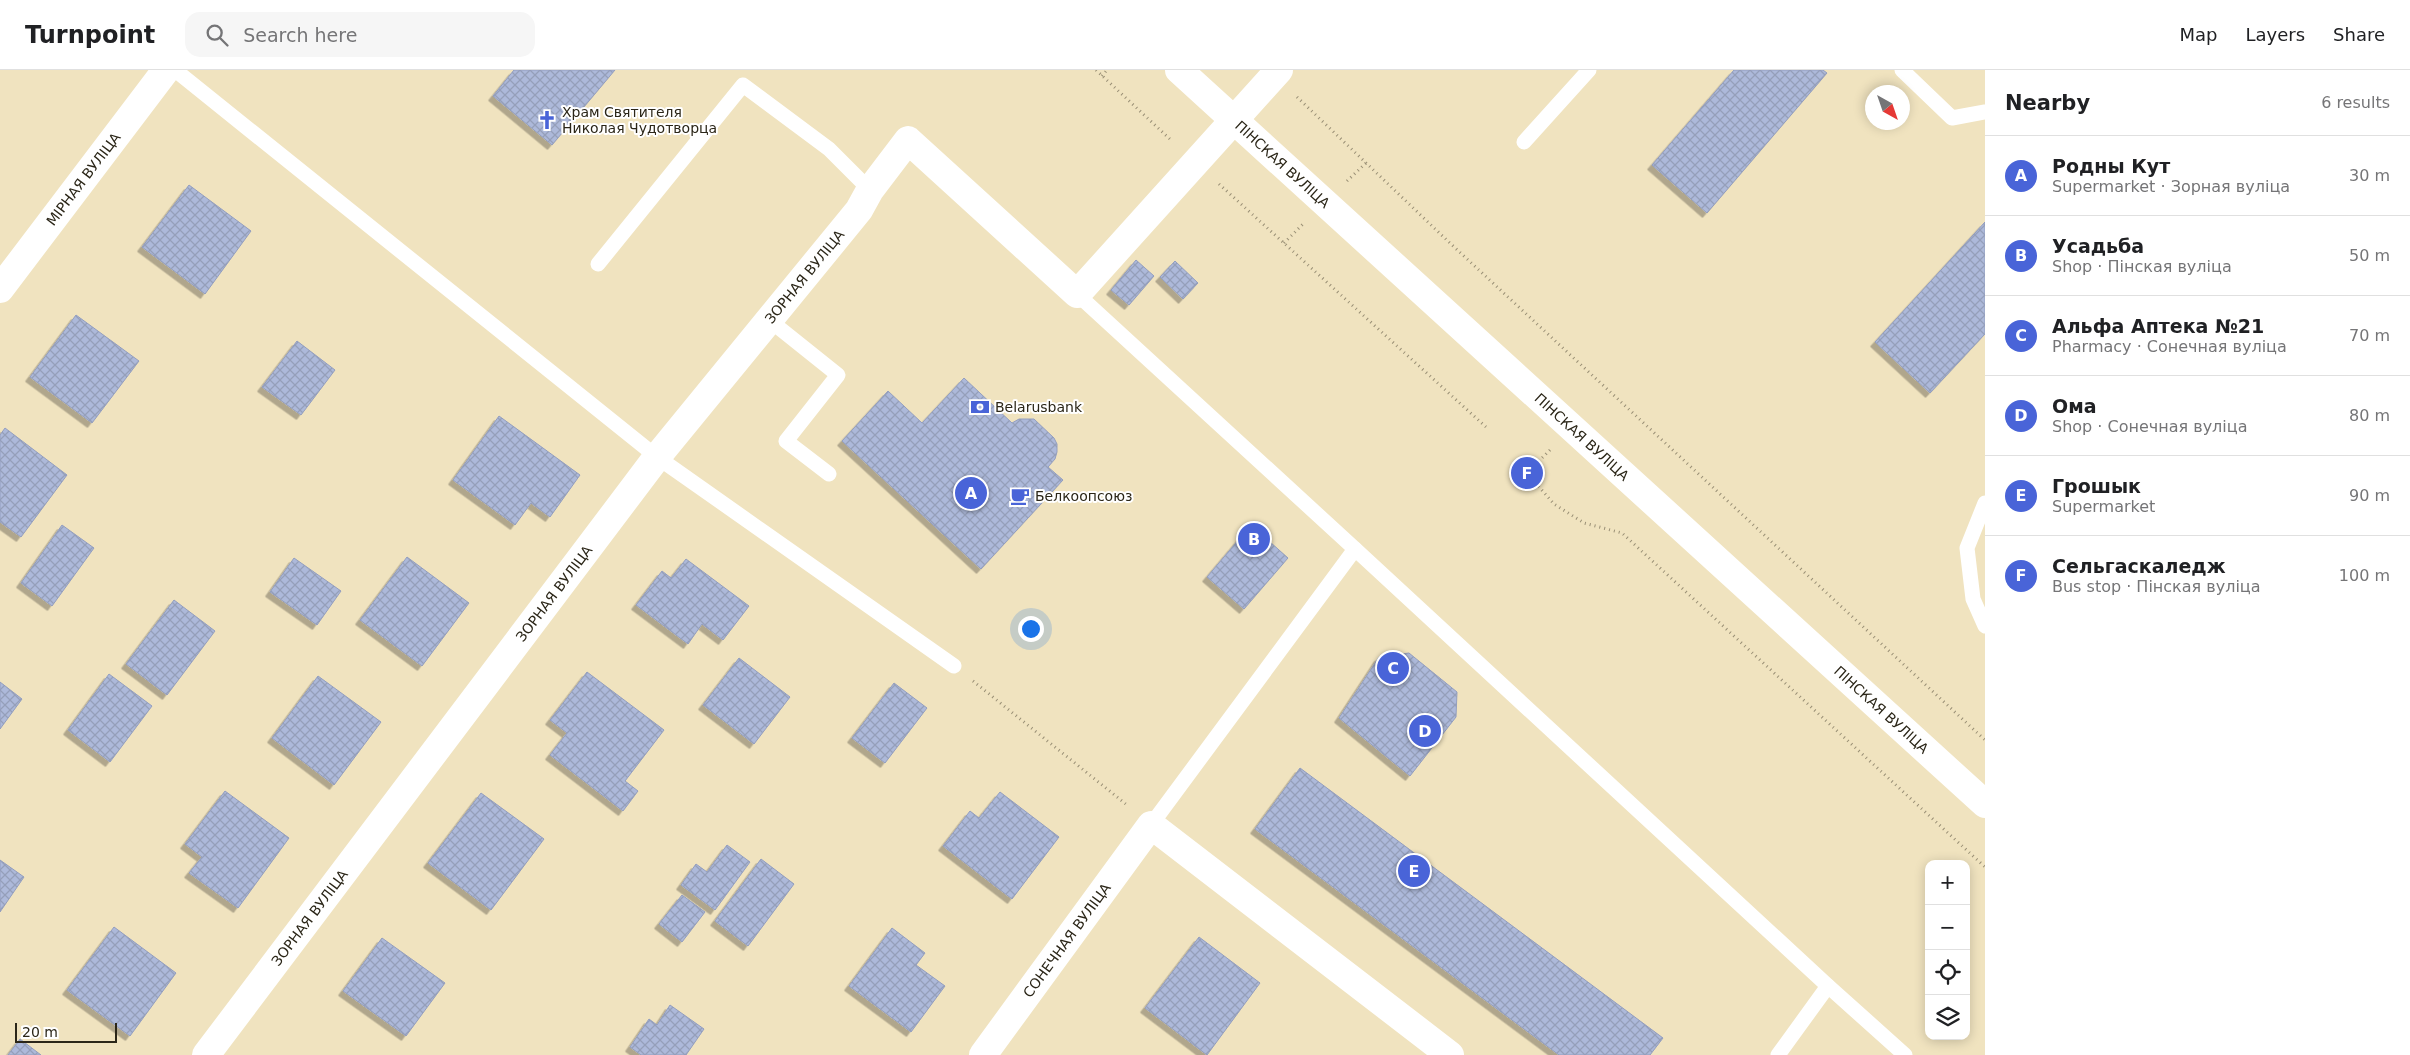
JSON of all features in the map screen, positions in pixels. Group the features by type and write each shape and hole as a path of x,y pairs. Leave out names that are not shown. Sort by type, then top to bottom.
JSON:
{"street":[{"name":"МІРНАЯ ВУЛІЦА","path":"0,289 166,70"},
{"name":"ПІНСКАЯ ВУЛІЦА","path":"1179,70 1985,804"},
{"path":"1077,294 1277,72"},
{"name":"ЗОРНАЯ ВУЛІЦА","path":"206,1055 657,457 858,210 870,190 908,140 1077,294"},
{"path":"1151,825 1450,1055"},
{"name":"СОНЕЧНАЯ ВУЛІЦА","path":"983,1055 1151,825"}],"lane":[{"path":"175,70 657,457 954,666"},
{"path":"1524,142 1589,70"},
{"path":"1902,70 1952,118 1985,112"},
{"path":"598,264 743,84 829,150 870,190"},
{"path":"1077,294 1356,548 1828,986 1905,1055"},
{"path":"768,319 838,375 786,442 829,474"},
{"path":"1985,503 1967,548 1973,599 1985,626"},
{"path":"1151,825 1356,548"},
{"path":"1778,1055 1828,986"}],"path":[{"path":"1096,70 1486,428"},
{"path":"1102,76 1108,70"},
{"path":"1277,72 1452,245 1985,740"},
{"path":"1527,473 1554,504 1576,518 1584,523 1622,533 1985,867"},
{"path":"954,666 1151,825"}],"building":[{"name":"Храм Святителя Николая Чудотворца","path":"514,70 615,70 552,145 493,96"},
{"path":"1734,70 1823,70 1827,73 1707,213 1652,165"},
{"path":"189,185 251,231 205,294 142,247"},
{"path":"1985,222 1985,334 1930,393 1875,342"},
{"path":"1136,260 1154,276 1129,305 1111,290"},
{"path":"1175,261 1198,283 1183,299 1160,277"},
{"path":"76,315 139,361 92,423 30,377"},
{"path":"297,341 335,370 301,415 262,387"},
{"path":"964,378 1012,423 1019,419 1034,419 1054,438 1057,444 1057,452 1055,459 1048,467 1063,480 981,569 842,441 888,391 922,423"},
{"path":"499,416 580,475 550,517 531,503 515,525 453,480"},
{"path":"5,428 67,475 21,537 0,522 0,435"},
{"path":"62,525 94,548 52,606 21,583"},
{"path":"1251,525 1288,558 1244,609 1207,577"},
{"path":"407,557 469,603 422,666 360,620"},
{"path":"294,558 341,591 317,625 270,592"},
{"path":"686,559 749,606 723,640 702,624 688,644 636,605 662,571 671,578"},
{"path":"174,600 215,631 167,695 126,664"},
{"path":"1409,653 1457,692 1456,717 1410,776 1339,718 1379,657"},
{"path":"739,658 790,697 754,744 703,705"},
{"path":"587,672 664,730 625,781 638,791 623,811 550,755 567,733 550,720"},
{"path":"109,674 152,706 110,762 68,730"},
{"path":"318,676 381,722 334,785 272,738"},
{"path":"0,682 22,699 0,729"},
{"path":"894,683 927,708 885,763 852,738"},
{"path":"1300,768 1663,1038 1650,1055 1559,1055 1255,829"},
{"path":"225,791 289,838 238,908 189,873 202,857 185,844"},
{"path":"1000,792 1059,837 1012,899 943,846 970,811 979,818"},
{"path":"481,793 544,839 491,910 428,863"},
{"path":"727,845 750,862 715,910 681,885 696,864 707,872"},
{"path":"761,859 794,884 748,946 715,921"},
{"path":"0,860 24,877 0,912"},
{"path":"682,895 705,912 682,942 659,924"},
{"path":"114,927 176,973 130,1036 67,990"},
{"path":"892,928 925,953 916,965 945,986 911,1032 849,986"},
{"path":"1199,937 1260,983 1207,1055 1145,1008"},
{"path":"382,938 445,983 406,1036 343,991"},
{"path":"670,1005 704,1029 686,1055 641,1055 630,1047 649,1019 657,1025"},
{"path":"20,1039 41,1055 8,1055"}],"place":[{"name":"Храм Святителя Николая Чудотворца","path":"547,120"},
{"name":"Belarusbank","path":"980,407"},
{"name":"Сельгаскаледж","path":"1527,473"},
{"name":"Родны Кут","path":"971,493"},
{"name":"Белкоопсоюз","path":"1020,496"},
{"name":"Усадьба","path":"1254,539"},
{"name":"Альфа Аптека №21","path":"1393,668"},
{"name":"Ома","path":"1425,731"},
{"name":"Грошык","path":"1414,871"}]}
